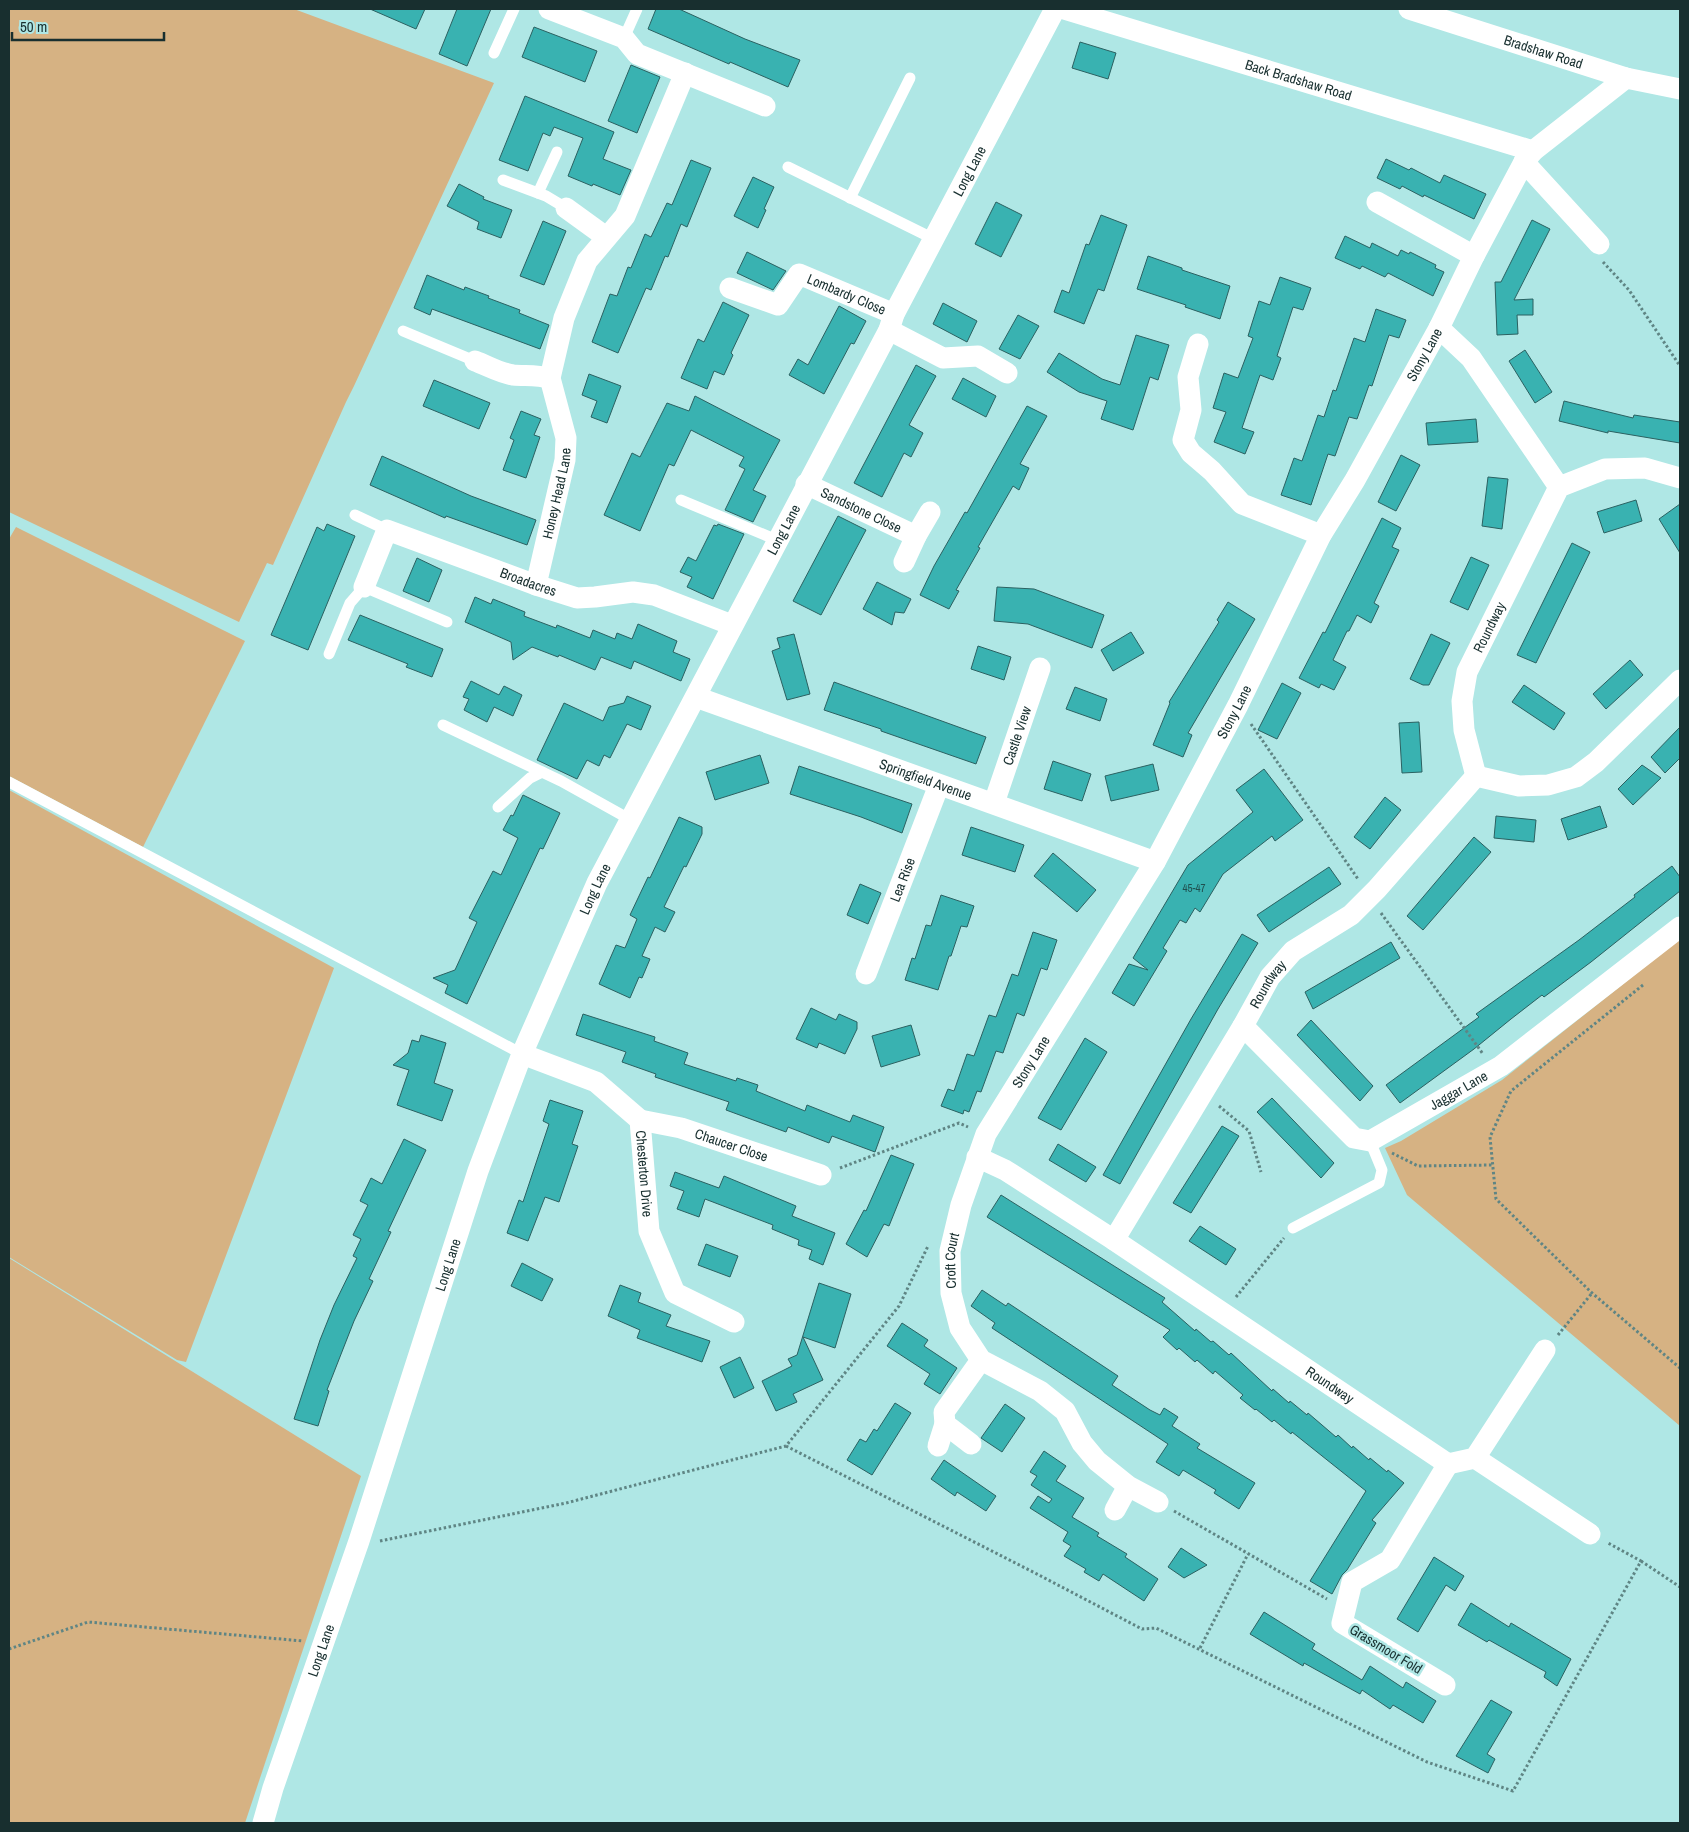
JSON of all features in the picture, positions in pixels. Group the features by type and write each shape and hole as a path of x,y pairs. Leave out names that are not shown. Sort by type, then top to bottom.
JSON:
{"street":[{"path":"549,9 624,38 637,54 765,106"},
{"name":"Long Lane","path":"263,1823 273,1788 359,1541 478,1171 522,1054 597,882 696,697 1056,9"},
{"name":"Back Bradshaw Road","path":"1064,9 1529,156"},
{"name":"Bradshaw Road","path":"1413,9 1626,78 1680,89"},
{"name":"Honey Head Lane","path":"536,585 565,460 566,438 550,378 564,318 587,261 625,216 685,73"},
{"name":"Stony Lane","path":"977,1158 986,1134 1155,862 1238,704 1321,535 1355,480 1439,328 1474,256 1529,156 1626,78"},
{"path":"1529,156 1598,250"},
{"path":"1377,202 1474,256"},
{"path":"566,208 606,237"},
{"name":"Lombardy Close","path":"730,288 778,305 799,274 891,322"},
{"path":"891,322 942,358 978,356 1006,373"},
{"path":"1439,328 1471,358 1559,487 1605,469 1645,468 1680,478"},
{"path":"1198,344 1188,378 1191,410 1183,440 1191,453 1212,470 1242,504 1321,535"},
{"path":"475,361 501,372 514,375 534,375 550,378"},
{"name":"Sandstone Close","path":"806,484 916,536"},
{"name":"Roundway","path":"1114,1240 1243,1026 1270,977 1293,951 1351,915 1377,889 1476,776 1464,730 1462,701 1468,672 1559,487"},
{"name":"Sandstone Close","path":"904,562 930,512"},
{"path":"364,586 387,530"},
{"name":"Broadacres","path":"387,530 536,585 577,598 633,592 654,595 732,625"},
{"name":"Castle View","path":"994,803 1040,668"},
{"path":"1476,776 1519,786 1548,785 1576,777 1596,762 1680,680"},
{"name":"Springfield Avenue","path":"696,697 1155,862"},
{"name":"Lea Rise","path":"866,974 939,785"},
{"name":"Jaggar Lane","path":"1370,1141 1501,1066 1680,926"},
{"path":"1243,1026 1354,1138 1370,1141"},
{"name":"Chesterton Drive","path":"522,1054 596,1082 640,1120 649,1231 676,1293 734,1322"},
{"name":"Chaucer Close","path":"640,1120 681,1128 821,1175"},
{"name":"Roundway","path":"977,1158 1005,1170 1114,1240 1448,1464"},
{"name":"Croft Court","path":"977,1158 961,1204 950,1251 951,1293 960,1328 981,1360 1040,1391 1065,1411 1082,1443 1098,1461 1128,1486 1158,1502"},
{"path":"1448,1464 1475,1458 1545,1350"},
{"path":"938,1446 945,1424 944,1412 981,1360"},
{"path":"945,1424 971,1444"},
{"path":"1475,1458 1590,1534"},
{"name":"Grassmoor Fold","path":"1445,1685 1342,1623 1352,1582 1390,1560 1448,1464"},
{"path":"1115,1510 1128,1486"}],"lane":[{"path":"494,53 514,9"},
{"path":"624,38 637,9"},
{"path":"850,198 910,78"},
{"path":"538,194 557,152"},
{"path":"788,168 934,239"},
{"path":"503,180 566,208"},
{"path":"403,331 475,361"},
{"path":"681,500 777,540"},
{"path":"356,515 387,530"},
{"path":"329,654 350,603 364,586 447,622"},
{"path":"443,724 542,772 631,820"},
{"path":"498,807 530,778 542,772"},
{"path":"9,782 522,1054"},
{"path":"1292,1228 1378,1183 1382,1170 1370,1141"}],"path":[{"path":"1598,250 1629,290 1680,366"},
{"path":"1650,979 1511,1090 1490,1137 1496,1200 1592,1293 1680,1368"},
{"path":"1203,1093 1249,1131 1262,1172"},
{"path":"821,1175 959,1123 986,1134"},
{"path":"1370,1141 1418,1166 1493,1165"},
{"path":"1224,1314 1292,1228"},
{"path":"359,1541 384,1541 566,1503 786,1446 899,1306 932,1238"},
{"path":"1545,1350 1592,1293"},
{"path":"786,1446 1142,1629 1156,1628 1200,1648 1428,1762 1513,1791 1641,1561"},
{"path":"1158,1502 1346,1610"},
{"path":"1590,1534 1641,1561 1680,1587"},
{"path":"1200,1648 1248,1554"},
{"path":"9,1649 88,1622 324,1643"}],"shaded area":[{"path":"9,9 294,9 494,83 346,402 273,565 267,563 239,622 9,512"},
{"path":"16,527 245,641 143,847 9,776 9,539"},
{"path":"9,790 334,968 186,1362 177,1360 9,1257"},
{"path":"1680,939 1680,1426 1407,1195 1385,1148 1401,1141 1502,1080"},
{"path":"9,1258 361,1476 245,1823 9,1823"}],"building":[{"path":"370,9 425,9 416,29"},
{"path":"457,9 491,9 467,66 439,54"},
{"path":"656,9 679,9 745,39 800,60 788,87 648,29"},
{"path":"534,27 597,51 585,82 522,57"},
{"path":"1080,42 1116,53 1108,79 1072,68"},
{"path":"631,65 660,77 637,133 608,121"},
{"path":"525,96 614,132 603,159 631,170 620,195 568,176 583,138 554,127 550,136 543,133 528,171 499,160"},
{"path":"1386,159 1409,170 1411,168 1440,183 1444,175 1486,194 1474,219 1424,195 1423,197 1402,186 1400,189 1377,178"},
{"path":"691,160 711,168 687,227 681,224 668,257 665,256 651,290 646,288 618,353 592,342 610,294 617,296 628,267 631,268 645,234 651,237 667,203 672,205"},
{"path":"753,177 774,187 758,228 734,216"},
{"path":"459,184 484,197 483,199 512,210 501,238 477,229 479,222 447,206"},
{"path":"996,202 1022,215 1001,257 975,244"},
{"path":"1101,215 1127,225 1104,291 1098,289 1084,324 1054,312 1062,290 1069,293 1086,244 1089,245"},
{"path":"1532,220 1550,229 1514,300 1533,299 1533,315 1517,315 1518,334 1497,335 1495,282 1501,282"},
{"path":"543,221 566,231 544,285 520,276"},
{"path":"1345,236 1370,248 1372,243 1398,256 1401,250 1409,254 1410,252 1436,265 1435,268 1444,272 1433,296 1388,273 1385,277 1362,266 1360,269 1335,258"},
{"path":"747,252 786,271 773,290 737,273"},
{"path":"1148,256 1230,286 1220,319 1185,307 1186,305 1137,289"},
{"path":"427,275 464,290 465,287 489,296 488,298 520,310 519,313 549,325 540,349 432,309 430,315 414,308"},
{"path":"1280,277 1311,288 1303,310 1293,307 1277,356 1281,358 1273,380 1260,375 1242,428 1254,432 1245,454 1214,442 1226,412 1213,408 1224,373 1238,378 1253,338 1248,336 1259,301 1270,305"},
{"path":"723,302 749,315 731,353 733,355 724,375 714,371 707,389 681,378 698,339 704,342"},
{"path":"943,303 977,321 967,342 933,324"},
{"path":"839,306 866,321 854,344 851,343 824,394 789,375 798,359 808,365"},
{"path":"1376,309 1406,320 1399,338 1389,335 1372,386 1369,385 1357,419 1349,417 1335,456 1328,454 1311,505 1281,495 1294,458 1302,461 1318,415 1324,417 1333,390 1336,391 1354,338 1365,342"},
{"path":"1018,315 1039,326 1020,359 999,349"},
{"path":"1136,335 1169,345 1158,380 1150,377 1133,430 1101,419 1107,401 1079,392 1047,372 1059,353 1102,379 1120,385"},
{"path":"1525,350 1552,392 1535,403 1509,361"},
{"path":"916,365 936,376 909,425 923,433 911,457 904,453 882,497 854,483"},
{"path":"589,374 621,386 607,423 591,417 597,401 582,395"},
{"path":"963,378 996,396 986,417 952,399"},
{"path":"434,380 490,403 479,429 423,406"},
{"path":"695,396 780,440 753,490 766,496 753,522 725,510 745,469 739,466 744,457 691,430 674,466 669,464 640,531 604,515 632,453 640,457 667,403 689,411"},
{"path":"1564,401 1633,418 1634,415 1680,422 1680,443 1608,431 1608,433 1559,421"},
{"path":"1027,406 1047,416 1020,464 1029,468 1019,490 1013,486 978,547 980,548 956,590 959,591 949,609 920,595 934,566 965,512 967,513"},
{"path":"521,411 541,419 534,435 540,437 526,478 503,470 514,440 510,438"},
{"path":"1476,419 1478,442 1428,445 1426,423"},
{"path":"1401,455 1420,465 1396,511 1378,502"},
{"path":"382,456 471,496 536,520 527,545 446,516 445,518 370,485"},
{"path":"1488,477 1508,479 1502,529 1482,526"},
{"path":"1636,500 1642,521 1604,533 1597,512"},
{"path":"1680,504 1680,553 1659,519"},
{"path":"838,516 866,530 821,615 793,601"},
{"path":"1382,518 1401,528 1392,547 1399,550 1374,603 1379,606 1371,623 1357,615 1349,631 1347,631 1333,660 1346,667 1334,690 1321,684 1319,688 1299,678 1323,632 1325,633"},
{"path":"327,524 355,536 308,650 271,635 317,527 324,531"},
{"path":"718,524 744,534 713,599 687,587 692,577 680,572 688,557 696,561 714,525 717,526"},
{"path":"1572,543 1590,552 1536,663 1517,655"},
{"path":"1471,557 1489,565 1468,610 1450,602"},
{"path":"417,558 442,570 429,602 403,591"},
{"path":"877,582 911,599 904,613 895,612 892,625 863,609"},
{"path":"997,587 1034,589 1104,615 1092,648 1028,624 994,621"},
{"path":"475,597 491,604 493,599 525,612 524,616 556,628 557,625 590,638 593,630 615,639 617,633 632,639 638,624 677,641 673,652 690,659 681,681 634,661 631,669 601,657 595,670 559,655 558,657 532,647 513,660 511,642 465,622"},
{"path":"1228,602 1255,619 1188,733 1192,735 1183,757 1153,745 1169,702 1219,622 1217,620"},
{"path":"360,615 443,649 432,677 406,667 408,664 348,640"},
{"path":"1131,632 1144,653 1113,671 1101,650"},
{"path":"794,634 810,694 787,700 772,651 780,648 777,638"},
{"path":"1431,634 1450,643 1429,685 1423,685 1410,679"},
{"path":"978,646 1011,657 1004,680 971,669"},
{"path":"1630,660 1643,675 1606,709 1593,694"},
{"path":"471,681 499,695 504,686 522,695 513,716 494,707 487,722 464,710 469,699 463,697"},
{"path":"834,682 986,737 976,764 824,710"},
{"path":"1282,683 1301,693 1277,739 1258,730"},
{"path":"1524,685 1565,713 1554,730 1512,702"},
{"path":"1075,687 1107,699 1100,721 1066,709"},
{"path":"627,696 651,706 641,730 627,724 610,758 604,755 599,766 587,760 577,779 537,760 564,703 603,721 609,707 624,703"},
{"path":"1419,722 1422,772 1402,773 1399,723"},
{"path":"1680,727 1680,758 1665,773 1651,757"},
{"path":"760,755 769,783 715,800 706,772"},
{"path":"1053,761 1091,774 1082,801 1044,789"},
{"path":"1153,764 1159,790 1111,801 1105,776"},
{"path":"1642,765 1661,778 1633,805 1618,789"},
{"path":"799,766 912,804 902,833 861,817 790,794"},
{"path":"1264,769 1303,820 1275,841 1272,836 1223,874 1200,912 1195,908 1186,923 1180,920 1163,948 1167,951 1134,1006 1112,993 1129,964 1148,970 1133,958 1188,865 1253,812 1236,790"},
{"path":"523,795 560,813 543,849 540,848 467,1004 445,993 448,985 433,978 455,970 477,922 469,918 493,871 501,875 518,838 503,830 511,815 513,816"},
{"path":"1385,797 1401,810 1370,849 1354,837"},
{"path":"1600,806 1607,827 1568,840 1561,819"},
{"path":"1496,816 1536,820 1534,842 1494,838"},
{"path":"679,817 702,827 702,834 664,907 675,912 665,932 655,927 642,956 650,959 642,978 639,977 630,998 599,984 616,945 625,948 637,919 630,915"},
{"path":"971,827 1024,845 1015,872 962,855"},
{"path":"1474,837 1491,852 1423,930 1407,916"},
{"path":"1053,853 1096,890 1077,912 1034,876"},
{"path":"1672,866 1680,877 1680,891 1591,962 1544,997 1542,995 1474,1049 1400,1103 1386,1085 1479,1017 1476,1014 1579,940"},
{"path":"1329,867 1341,884 1269,932 1257,915"},
{"path":"860,884 881,893 868,924 847,915"},
{"path":"941,895 974,906 967,927 961,926 938,990 905,980 912,958 915,959 926,925 931,926"},
{"path":"1033,932 1057,940 1047,970 1041,968 1024,1016 1017,1013 1003,1053 996,1051 981,1092 977,1091 969,1112 964,1110 963,1114 941,1106 948,1089 954,1091 967,1054 974,1056 989,1015 996,1017 1012,974 1018,976"},
{"path":"1242,934 1258,943 1218,1009 1120,1184 1103,1175 1191,1019"},
{"path":"1391,942 1400,958 1313,1009 1305,992"},
{"path":"811,1008 836,1020 839,1014 857,1022 857,1029 845,1054 819,1043 817,1048 796,1039"},
{"path":"583,1014 655,1037 654,1041 688,1053 684,1064 736,1081 737,1078 758,1085 756,1091 805,1111 807,1105 850,1122 853,1115 884,1127 875,1152 832,1136 829,1143 788,1127 786,1132 726,1110 729,1102 655,1077 656,1074 622,1062 626,1052 576,1035"},
{"path":"1311,1020 1373,1086 1360,1101 1297,1035"},
{"path":"911,1025 920,1055 881,1067 872,1036"},
{"path":"421,1035 446,1043 434,1083 453,1090 442,1121 397,1105 409,1070 393,1065 408,1053 412,1040 419,1042"},
{"path":"1085,1038 1107,1052 1061,1130 1038,1118"},
{"path":"1272,1098 1334,1163 1321,1178 1257,1112"},
{"path":"550,1100 583,1111 572,1144 578,1146 559,1202 545,1197 528,1241 507,1233 519,1200 523,1202 549,1124 543,1121"},
{"path":"1222,1126 1239,1136 1191,1213 1173,1203"},
{"path":"404,1139 426,1150 388,1231 391,1232 369,1279 373,1281 354,1321 327,1390 329,1391 318,1426 294,1419 320,1340 334,1305 357,1258 353,1256 361,1239 353,1235 368,1205 360,1201 371,1178 382,1184"},
{"path":"1058,1144 1096,1167 1086,1182 1049,1160"},
{"path":"891,1155 914,1164 889,1226 884,1224 867,1257 846,1244 864,1210 866,1211"},
{"path":"675,1172 719,1188 724,1176 796,1206 792,1216 835,1233 823,1265 809,1259 812,1250 798,1245 799,1240 772,1229 773,1225 705,1199 699,1217 677,1209 684,1191 670,1186"},
{"path":"1001,1195 1165,1298 1162,1302 1195,1331 1196,1329 1229,1355 1231,1353 1272,1391 1273,1389 1307,1415 1308,1413 1336,1437 1338,1435 1352,1448 1353,1446 1369,1460 1370,1458 1404,1483 1372,1520 1376,1523 1342,1575 1332,1594 1310,1581 1366,1491 1292,1432 1291,1434 1274,1420 1272,1422 1255,1410 1240,1398 1243,1395 1215,1371 1213,1374 1179,1348 1177,1350 1163,1337 1170,1330 987,1217"},
{"path":"1200,1226 1236,1249 1226,1265 1189,1241"},
{"path":"706,1244 738,1256 730,1277 698,1265"},
{"path":"522,1263 553,1279 542,1301 511,1286"},
{"path":"819,1283 851,1294 835,1348 803,1337 823,1380 793,1394 797,1402 776,1411 762,1381 792,1366 788,1359 797,1355"},
{"path":"620,1285 641,1293 638,1302 671,1315 666,1326 710,1341 702,1362 637,1338 640,1330 608,1316"},
{"path":"982,1290 1006,1306 1008,1303 1118,1376 1112,1385 1150,1410 1160,1415 1164,1408 1178,1417 1172,1426 1200,1444 1197,1448 1255,1483 1239,1509 1214,1493 1216,1490 1183,1470 1179,1476 1156,1462 1168,1444 992,1328 995,1323 971,1306"},
{"path":"902,1323 928,1340 924,1346 957,1368 940,1394 924,1384 930,1374 887,1346"},
{"path":"740,1357 754,1388 734,1398 720,1367"},
{"path":"895,1403 911,1413 872,1475 847,1460 860,1439 866,1442 874,1429 877,1431"},
{"path":"1005,1404 1025,1418 1002,1452 981,1438"},
{"path":"1044,1451 1066,1466 1056,1481 1084,1498 1072,1517 1099,1533 1097,1536 1127,1554 1125,1557 1158,1579 1144,1601 1103,1574 1099,1581 1084,1572 1086,1569 1064,1556 1071,1546 1063,1541 1068,1532 1030,1508 1038,1496 1049,1503 1052,1499 1031,1485 1037,1476 1030,1472"},
{"path":"944,1460 996,1496 986,1511 957,1492 955,1496 931,1479"},
{"path":"1181,1548 1207,1565 1184,1578 1168,1567"},
{"path":"1434,1557 1464,1576 1455,1591 1446,1585 1418,1632 1397,1619"},
{"path":"1471,1603 1509,1627 1511,1623 1571,1659 1557,1686 1544,1677 1546,1672 1458,1625"},
{"path":"1264,1612 1315,1644 1312,1649 1362,1680 1370,1666 1403,1688 1406,1682 1436,1701 1423,1723 1393,1705 1390,1709 1362,1690 1360,1694 1304,1663 1303,1666 1250,1634"},
{"path":"1491,1700 1512,1712 1487,1754 1495,1759 1488,1773 1456,1756"}]}
